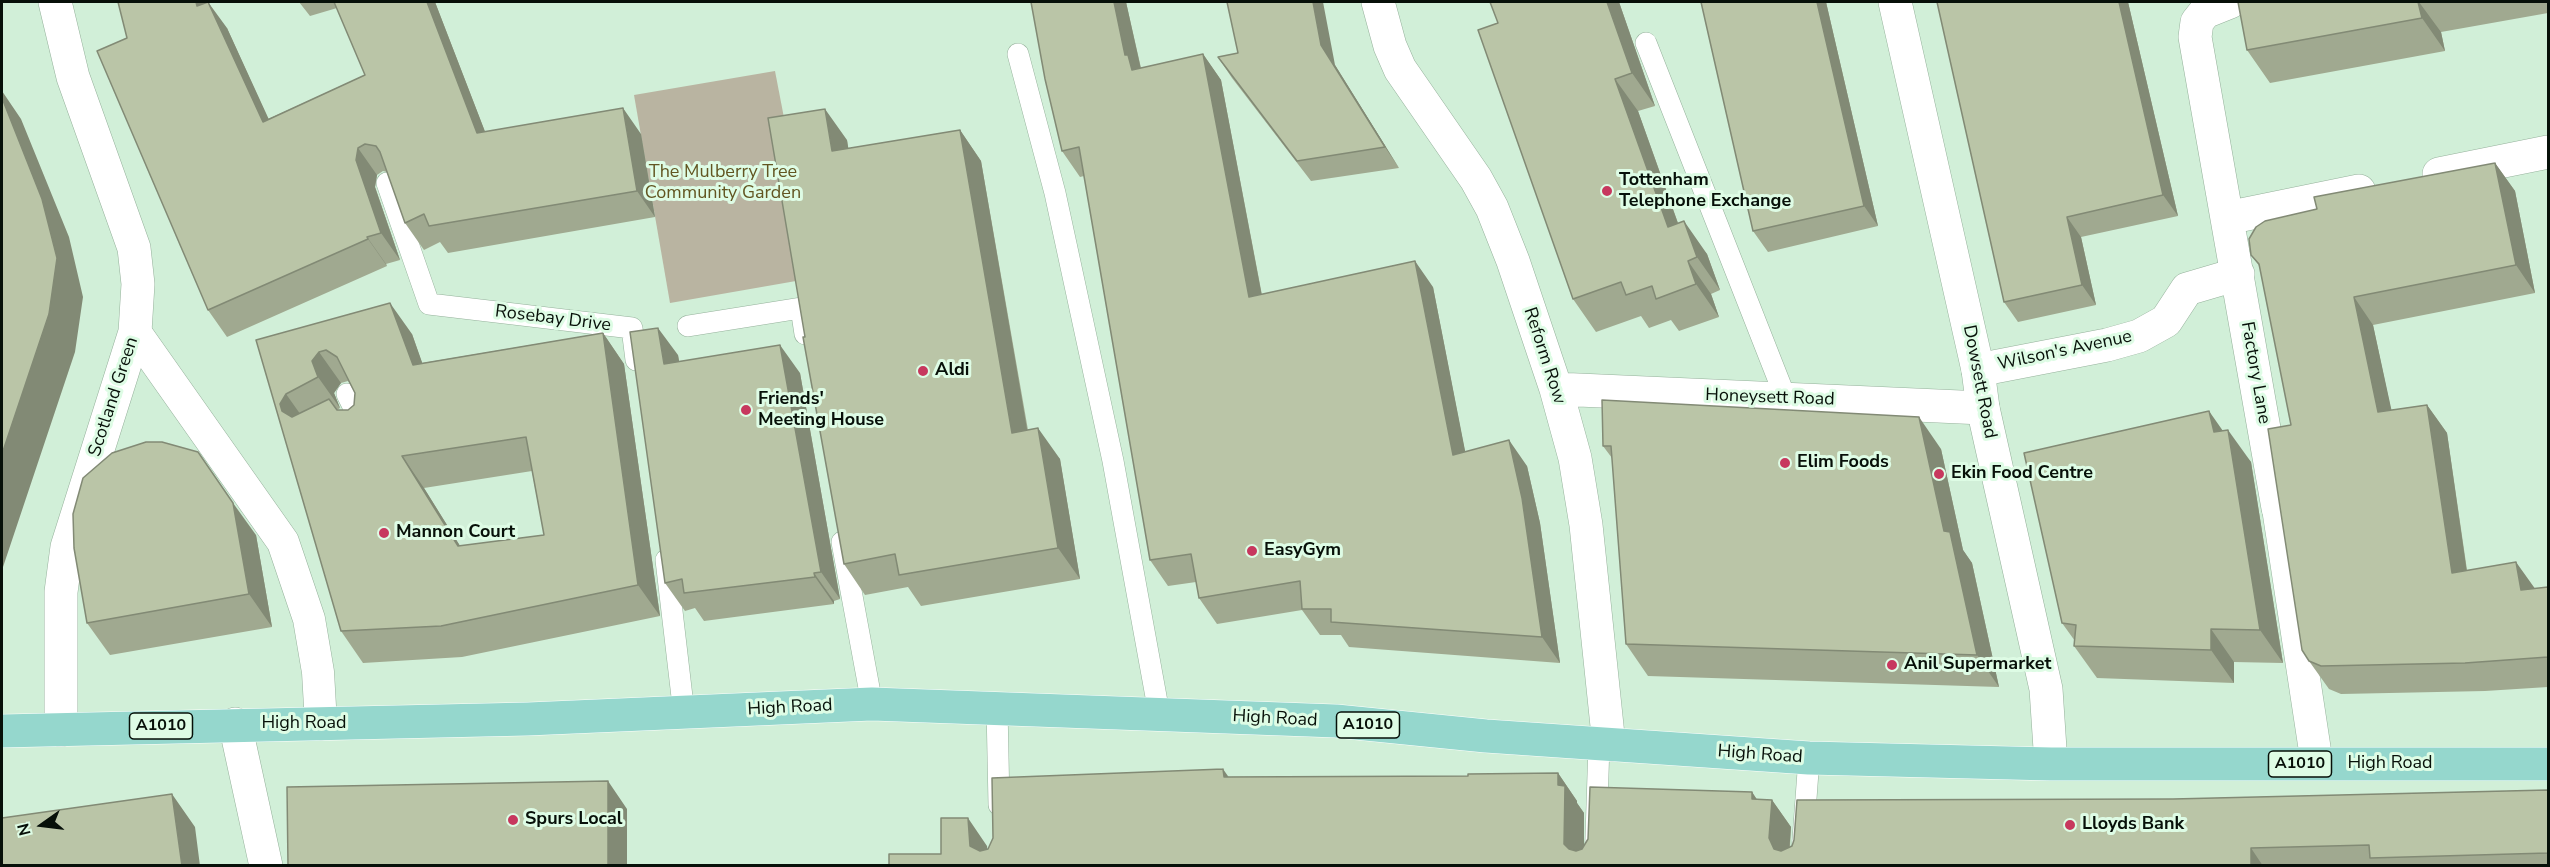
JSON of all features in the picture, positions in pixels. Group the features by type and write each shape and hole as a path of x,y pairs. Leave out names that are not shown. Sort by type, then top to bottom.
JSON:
{"main road":[{"name":"High Road","path":"2,731 684,714 872,704 1160,713 1336,722 1604,745 1809,758 2051,764 2548,764"}],"street":[{"name":"Scotland Green","path":"55,2 73,77 135,248 138,284 135,332 67,547 61,592 61,730"},
{"name":"Reform Row","path":"1378,2 1390,46 1400,69 1476,179 1492,208 1513,261 1556,389 1575,458 1586,525 1604,745"},
{"name":"Dowsett Road","path":"1895,2 1978,370 1983,408 2046,689 2051,764"},
{"name":"Factory Lane","path":"2230,2 2205,12 2197,22 2195,37 2278,508 2317,764"},
{"path":"2227,218 2548,152"},
{"name":"Wilson's Avenue","path":"1978,370 2106,345 2139,336 2166,321 2187,289 2238,274"},
{"path":"135,332 249,477 283,542 309,619 318,672 321,724"},
{"name":"Honeysett Road","path":"1556,389 1983,408"},
{"path":"235,724 266,866"}],"lane":[{"path":"1646,43 1786,399"},
{"path":"1018,54 1055,193 1113,461 1160,713"},
{"name":"Rosebay Drive","path":"387,183 429,304 632,328 640,385"},
{"path":"688,326 801,308 809,354"},
{"path":"336,425 361,422 347,394"},
{"path":"838,519 872,704"},
{"path":"664,546 684,714"},
{"path":"997,707 999,820"},
{"path":"1595,866 1604,745"},
{"path":"1801,866 1809,758"}],"green space":[{"name":"The Mulberry Tree Community Garden","path":"775,71 790,149 796,281 670,303 634,95"}],"building":[{"path":"118,2 196,2 197,6 208,2 263,122 365,75 334,2 427,2 477,133 623,108 637,191 429,226 424,214 405,223 380,152 376,146 365,144 358,148 356,160 381,233 367,237 368,239 208,310 97,51 127,38"},
{"path":"1031,2 1114,2 1125,55 1128,55 1132,70 1203,54 1249,297 1415,261 1453,455 1509,440 1522,498 1542,637 1331,622 1331,609 1302,609 1300,581 1199,598 1191,554 1150,560 1079,147 1062,151 1045,79"},
{"path":"1227,2 1313,2 1321,45 1385,147 1297,161 1218,57 1238,53"},
{"name":"Tottenham Telephone Exchange","path":"1490,2 1607,2 1632,73 1615,79 1668,227 1684,221 1697,257 1688,261 1696,284 1656,299 1652,286 1626,295 1621,282 1573,299 1478,30 1498,23"},
{"path":"1701,2 1817,2 1864,206 1753,231"},
{"path":"1937,2 2119,2 2163,195 2067,217 2082,285 2004,302"},
{"path":"2238,2 2418,2 2422,18 2247,50"},
{"path":"2,98 42,199 57,258 49,314 2,454"},
{"name":"Aldi","path":"825,109 832,151 960,130 1012,433 1038,428 1058,548 899,575 895,554 844,564 803,337 805,337 768,118"},
{"path":"2495,163 2516,265 2354,297 2378,412 2427,405 2452,573 2516,562 2521,590 2548,587 2548,657 2465,663 2321,666 2309,661 2302,650 2268,429 2291,425 2259,264 2251,255 2249,239 2256,227 2265,221 2317,209 2314,197"},
{"path":"390,303 413,365 603,333 638,585 441,626 341,631 256,340","holes":["326,350 337,357 355,393 354,405 348,410 337,410 329,399 292,417 282,411 280,404 286,394 318,377 312,361 319,352","526,437 544,535 458,546 402,456"]},
{"path":"658,328 664,364 780,345 821,572 814,573 815,577 684,593 682,579 665,583 630,332"},
{"path":"1602,400 1919,417 1944,531 1950,532 1977,655 1626,644 1611,446 1603,446"},
{"path":"2209,411 2214,432 2228,430 2260,630 2211,629 2211,650 2074,646 2076,625 2062,623 2024,453"},
{"path":"146,442 162,442 198,452 233,503 249,594 87,623 74,548 73,514 83,478 112,453"},
{"path":"1223,769 1224,777 1468,776 1468,774 1558,773 1558,785 1565,786 1564,844 1576,851 1582,849 1588,839 1590,787 1752,792 1752,799 1772,800 1769,838 1774,849 1781,851 1792,846 1794,840 1797,800 2173,799 2548,790 2548,853 2370,858 2369,845 2251,848 2251,866 889,866 889,854 941,854 941,818 968,818 970,846 980,851 988,849 993,838 992,778"},
{"path":"608,781 608,866 288,866 287,787"},
{"path":"172,794 182,866 2,866 2,818"}],"place":[{"name":"Tottenham Telephone Exchange","path":"1607,191"},
{"name":"Aldi","path":"923,371"},
{"name":"Friends' Meeting House","path":"746,410"},
{"name":"Elim Foods","path":"1785,463"},
{"name":"Ekin Food Centre","path":"1939,474"},
{"name":"Mannon Court","path":"384,533"},
{"name":"EasyGym","path":"1252,551"},
{"name":"Anil Supermarket","path":"1892,665"},
{"name":"Spurs Local","path":"513,820"},
{"name":"Lloyds Bank","path":"2070,825"}]}
